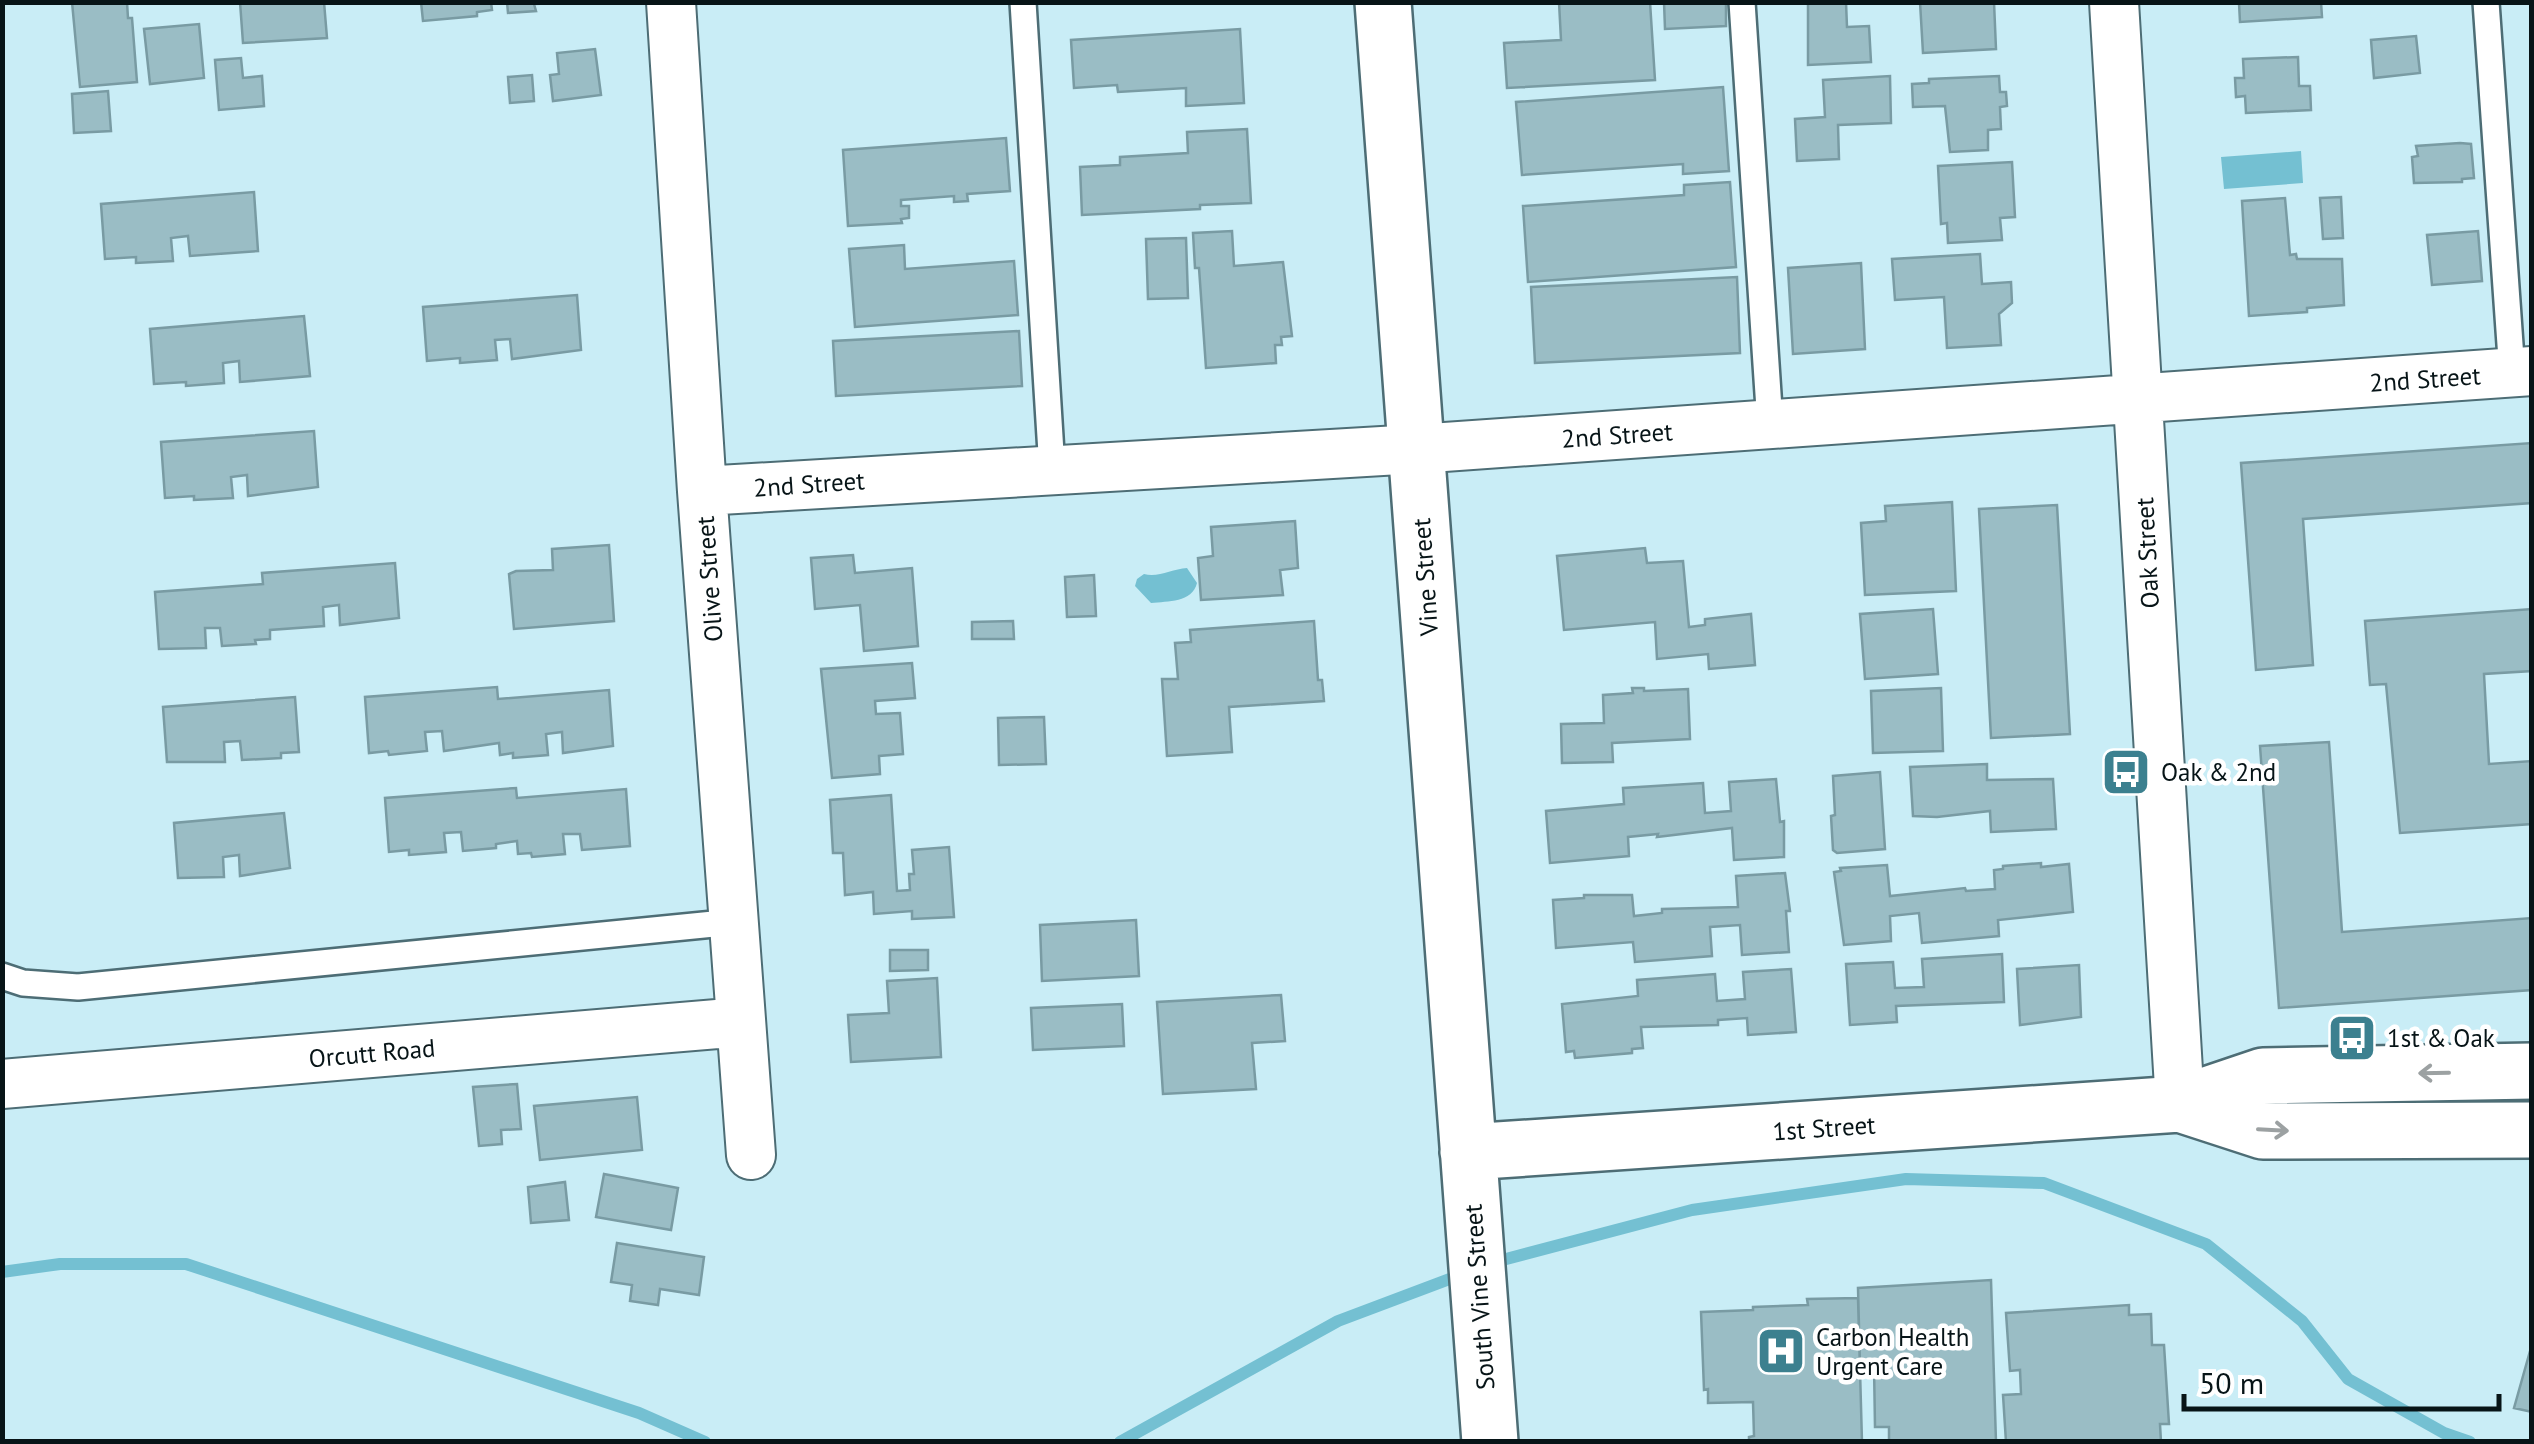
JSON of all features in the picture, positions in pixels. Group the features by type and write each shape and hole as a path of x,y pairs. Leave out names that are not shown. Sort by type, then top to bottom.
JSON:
{"street":[{"name":"Olive Street","path":"671,2 751,1155"},
{"name":"Vine Street","path":"1383,2 1468,1152"},
{"name":"Oak Street","path":"2114,2 2180,1104"},
{"name":"2nd Street","path":"702,490 1416,449 2522,372"},
{"name":"Orcutt Road","path":"2,1084 741,1022"},
{"name":"1st Street","path":"1468,1152 2180,1104 2263,1076 2532,1070"},
{"name":"1st Street","path":"2180,1104 2263,1132 2532,1130"},
{"name":"South Vine Street","path":"1468,1152 1490,1442"}],"lane":[{"path":"1023,2 1052,469"},
{"path":"1742,2 1770,424"},
{"path":"2486,2 2522,372"},
{"path":"2,976 78,987 734,922"}],"water":[{"path":"2301,151 2303,183 2224,189 2221,157"},
{"path":"1187,568 1197,583 1190,594 1178,600 1151,603 1135,586 1144,574"}],"building":[{"path":"72,2 127,2 137,82 80,87"},
{"path":"240,2 324,2 327,38 243,43"},
{"path":"421,2 491,2 492,10 477,12 477,16 423,21"},
{"path":"507,2 558,3 534,4 536,11 508,13"},
{"path":"1559,2 1650,2 1655,80 1507,88 1504,43 1561,40"},
{"path":"1664,2 1726,2 1726,26 1665,29"},
{"path":"1808,2 1846,2 1847,27 1869,26 1871,62 1808,65"},
{"path":"1920,2 1994,2 1996,49 1923,53"},
{"path":"2227,2 2321,2 2322,17 2240,22 2239,3"},
{"path":"199,24 204,78 150,84 144,29"},
{"path":"1240,29 1244,103 1186,106 1186,88 1118,92 1117,85 1074,88 1071,40"},
{"path":"2416,36 2420,73 2374,78 2371,40"},
{"path":"595,49 601,95 553,101 550,75 559,74 557,53"},
{"path":"2298,57 2299,86 2310,86 2311,110 2246,113 2245,96 2236,97 2235,78 2244,78 2243,59"},
{"path":"241,58 243,78 262,76 264,106 219,110 215,60"},
{"path":"532,75 534,101 510,103 508,77"},
{"path":"1890,76 1891,123 1838,125 1839,159 1797,161 1795,119 1825,117 1823,80"},
{"path":"1999,76 2000,92 2006,92 2007,106 2000,107 2001,129 1988,130 1988,150 1950,152 1945,106 1913,107 1912,84 1929,83 1929,79"},
{"path":"1723,87 1729,171 1683,174 1683,164 1522,175 1516,102"},
{"path":"108,91 111,131 74,133 72,94"},
{"path":"1247,129 1251,203 1082,215 1080,167 1120,165 1120,157 1188,153 1187,132"},
{"path":"1006,138 1010,191 967,194 968,201 954,202 954,196 901,200 901,206 909,206 909,218 901,219 902,223 848,226 843,150"},
{"path":"2471,144 2474,178 2414,183 2412,157 2418,156 2416,146"},
{"path":"2012,162 2015,217 2000,218 2002,240 1948,243 1947,223 1941,224 1938,166"},
{"path":"1730,182 1736,267 1528,282 1523,206 1684,195 1684,185"},
{"path":"254,192 258,251 190,256 188,236 171,238 173,261 136,263 136,257 105,259 101,204"},
{"path":"2341,197 2343,238 2323,239 2320,198"},
{"path":"2285,198 2290,255 2296,254 2297,259 2342,259 2344,305 2249,316 2242,201"},
{"path":"1232,231 1234,266 1283,262 1292,336 1281,337 1282,345 1275,345 1276,363 1206,368 1193,233"},
{"path":"2478,231 2482,281 2432,285 2427,235"},
{"path":"1186,238 1188,298 1148,299 1146,239"},
{"path":"904,245 905,269 1014,261 1018,315 855,327 849,249"},
{"path":"1980,254 1982,284 2011,282 2012,303 1999,314 2001,345 1947,348 1944,297 1895,300 1892,259"},
{"path":"1861,263 1865,349 1793,354 1788,268"},
{"path":"1737,277 1740,353 1535,363 1531,287"},
{"path":"577,295 581,350 512,359 510,339 495,340 497,360 427,361 423,307"},
{"path":"304,316 310,376 240,382 239,361 223,363 224,383 154,384 150,329"},
{"path":"1019,331 1022,386 836,396 833,341"},
{"path":"314,431 318,487 248,496 247,475 231,477 233,498 165,498 161,442"},
{"path":"2532,443 2532,503 2303,519 2313,665 2256,670 2241,463"},
{"path":"1952,502 1956,591 1865,595 1861,523 1886,521 1885,506"},
{"path":"2057,505 2070,734 1991,738 1979,509"},
{"path":"1295,521 1298,568 1280,570 1283,595 1201,600 1198,558 1213,556 1211,527"},
{"path":"609,545 614,621 514,629 509,574 553,570 552,549"},
{"path":"1645,548 1647,563 1683,561 1689,627 1705,625 1705,619 1751,614 1755,665 1709,669 1708,654 1657,659 1655,622 1564,630 1557,556"},
{"path":"853,555 855,573 912,568 918,646 864,651 860,605 815,609 811,558"},
{"path":"395,563 399,618 340,625 339,605 323,607 324,626 270,630 270,639 255,640 256,644 222,646 220,628 205,628 206,648 159,649 155,592 263,584 262,573"},
{"path":"1094,575 1096,616 1067,617 1065,577"},
{"path":"1933,609 1938,674 1865,679 1860,614"},
{"path":"2532,609 2532,671 2484,674 2489,764 2532,761 2532,824 2400,833 2386,684 2370,685 2365,621"},
{"path":"1013,621 1014,639 972,639 972,622"},
{"path":"1314,621 1318,680 1322,680 1324,701 1229,707 1232,752 1167,756 1162,679 1178,679 1175,643 1191,642 1190,630"},
{"path":"912,663 915,698 875,701 876,714 900,713 903,754 879,756 880,774 832,778 821,669"},
{"path":"497,687 498,699 609,690 613,746 563,753 562,732 546,734 548,755 513,758 513,753 500,755 499,743 444,751 442,731 425,732 427,751 369,753 365,697"},
{"path":"1632,688 1688,689 1690,739 1612,743 1613,762 1562,763 1561,724 1604,723 1603,695 1633,693"},
{"path":"1941,688 1943,751 1873,753 1871,691"},
{"path":"295,697 299,752 281,753 281,758 242,760 240,741 224,742 225,762 167,762 163,707"},
{"path":"1044,717 1046,764 999,765 998,718"},
{"path":"2329,742 2342,932 2532,918 2532,990 2279,1008 2260,746"},
{"path":"1987,764 1987,780 2053,779 2056,829 1991,832 1990,811 1913,816 1910,767"},
{"path":"1880,772 1885,849 1837,853 1833,850 1831,816 1835,815 1833,776"},
{"path":"1776,779 1780,822 1784,821 1784,857 1734,860 1732,828 1628,837 1629,856 1550,863 1546,811 1624,804 1623,788 1703,783 1705,813 1731,811 1729,782"},
{"path":"516,788 517,798 626,789 630,846 582,850 580,834 563,834 565,854 532,857 531,853 518,854 517,841 496,844 496,848 463,851 461,832 444,833 446,852 389,852 385,798"},
{"path":"891,795 897,891 910,890 909,874 914,874 912,850 949,847 954,917 912,919 912,911 874,914 873,892 845,895 843,853 833,853 830,800"},
{"path":"284,813 290,868 240,876 239,855 223,857 224,877 178,878 174,823"},
{"path":"2041,863 2041,867 2069,864 2073,912 1998,920 1999,936 1922,943 1919,913 1890,916 1891,941 1844,945 1834,872 1841,871 1840,868 1887,865 1890,896 1995,889 1994,870"},
{"path":"1785,873 1790,911 1786,911 1789,952 1742,955 1740,925 1710,927 1712,956 1635,962 1633,942 1556,948 1553,900 1584,895 1632,895 1634,916 1662,913 1662,909 1738,907 1736,876"},
{"path":"1136,920 1139,976 1042,981 1040,925"},
{"path":"890,950 928,950 928,970 890,971"},
{"path":"2002,954 2004,1002 1896,1006 1897,1022 1850,1025 1846,964 1893,962 1895,988 1924,987 1922,959"},
{"path":"2079,965 2081,1017 2020,1025 2017,969"},
{"path":"1791,969 1796,1032 1748,1035 1747,1018 1718,1020 1718,1025 1641,1027 1643,1048 1632,1049 1632,1053 1575,1058 1574,1051 1566,1052 1562,1004 1638,996 1637,980 1715,974 1717,1001 1745,999 1743,972"},
{"path":"937,978 941,1057 851,1062 848,1015 889,1013 887,981"},
{"path":"1281,995 1285,1041 1252,1043 1256,1089 1163,1094 1157,1002"},
{"path":"1122,1004 1124,1046 1033,1050 1031,1008"},
{"path":"517,1084 521,1129 501,1130 502,1144 479,1146 473,1087"},
{"path":"637,1097 642,1150 540,1160 534,1106"},
{"path":"604,1174 678,1188 671,1230 596,1217"},
{"path":"565,1182 569,1220 531,1223 528,1187"},
{"path":"617,1243 704,1257 699,1295 660,1289 658,1305 630,1301 632,1285 611,1282"},
{"path":"1991,1280 1996,1442 1889,1442 1889,1427 1875,1427 1874,1366 1860,1366 1858,1288"},
{"name":"Carbon Health Urgent Care","path":"1858,1298 1862,1442 1749,1442 1749,1437 1754,1436 1753,1402 1708,1403 1701,1312 1808,1305 1807,1299"},
{"path":"2129,1305 2129,1315 2151,1314 2152,1345 2164,1345 2169,1424 2160,1424 2161,1442 2006,1442 2003,1395 2021,1394 2020,1370 2010,1371 2006,1313"},
{"path":"2532,1344 2532,1412 2514,1408"}],"waterway":[{"path":"1491,1263 1692,1210 1906,1179 2044,1183 2206,1244 2302,1321 2348,1379 2444,1433 2470,1442"},
{"path":"2,1272 60,1264 186,1264 639,1413 705,1442"},
{"path":"1120,1442 1338,1321 1463,1274"}],"place":[{"name":"Oak & 2nd","path":"2126,772"},
{"name":"1st & Oak","path":"2352,1038"},
{"name":"Carbon Health Urgent Care","path":"1781,1351"}]}
